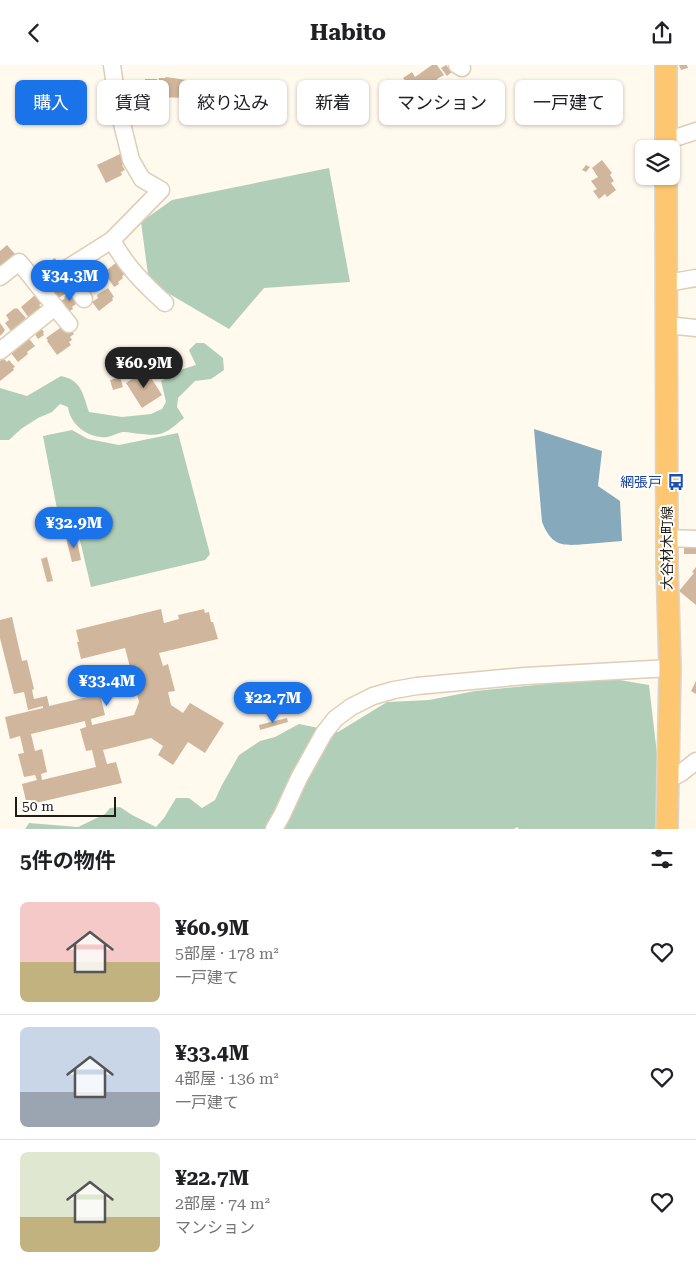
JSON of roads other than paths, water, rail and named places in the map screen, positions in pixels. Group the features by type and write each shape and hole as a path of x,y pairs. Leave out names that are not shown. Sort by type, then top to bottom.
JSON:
{"main road":[{"path":"666,65 666,140"},
{"name":"大谷材木町線","path":"666,185 667,538 670,668 666,829"}],"street":[{"path":"39,286 112,240 161,190 142,179 131,160 118,107 112,65"},
{"path":"677,140 696,131"},
{"path":"112,240 130,268 165,303"},
{"path":"0,277 19,262 69,324"},
{"path":"64,271 84,299"},
{"path":"667,283 696,279"},
{"path":"0,351 55,307"},
{"path":"667,325 696,328"},
{"path":"667,538 696,539"},
{"path":"274,829 324,733 335,719 351,707 373,696 417,686 525,676 670,668"},
{"path":"667,780 681,773 696,761"}],"water":[{"path":"534,429 602,451 598,486 620,501 622,541 565,545 550,536 542,522"}],"place":[{"name":"網張戸","path":"676,482"}]}
